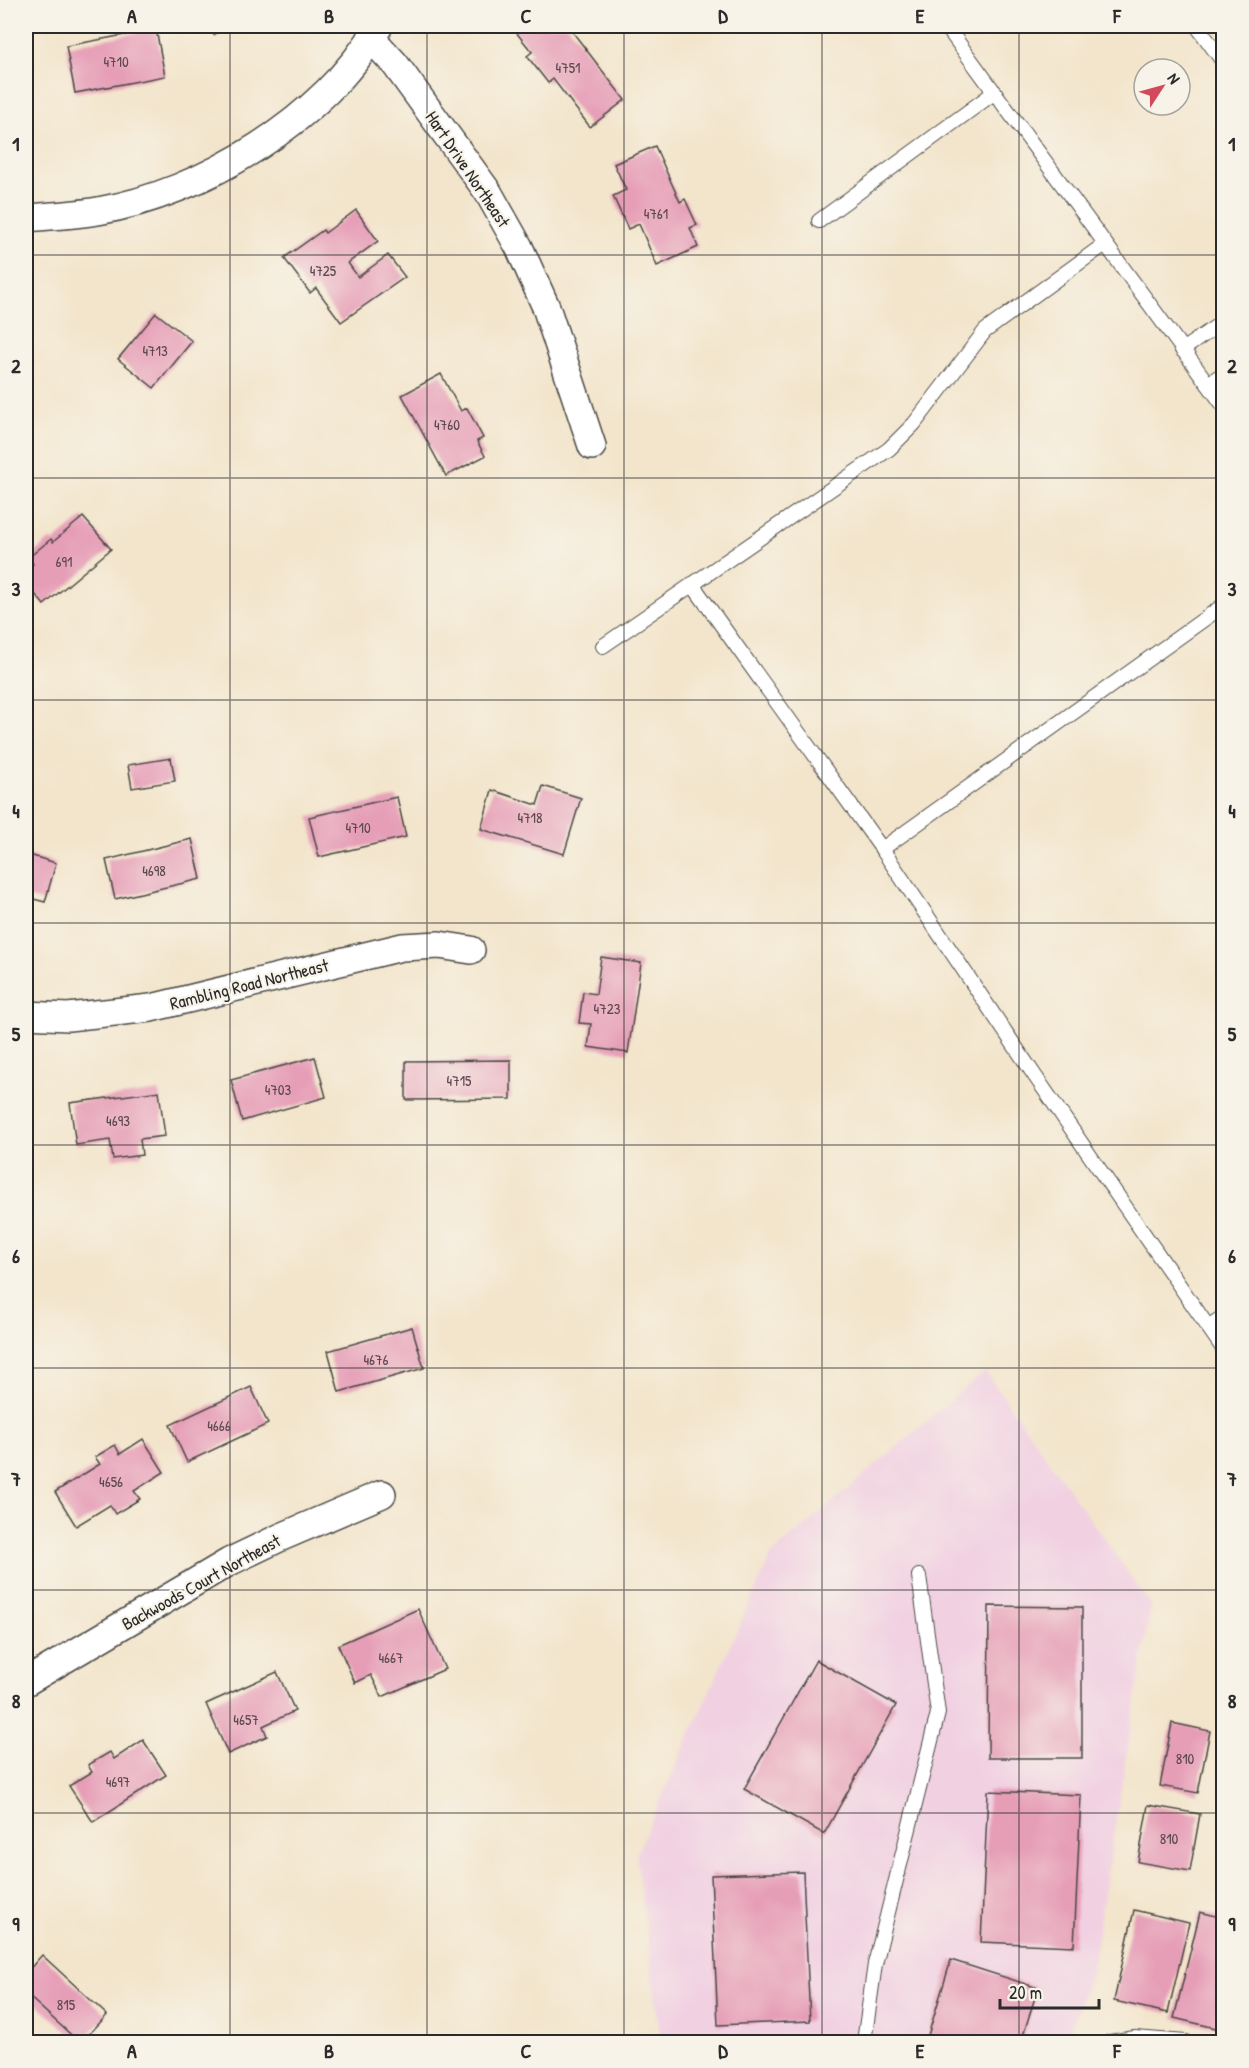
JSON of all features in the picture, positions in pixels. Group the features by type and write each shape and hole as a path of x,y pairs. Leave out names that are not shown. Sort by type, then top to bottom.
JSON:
{"street":[{"path":"26,218 98,211 132,203 167,192 230,163 278,133 310,108 345,72 375,32"},
{"name":"Hart Drive Northeast","path":"375,32 395,64 488,192 519,247 546,308 592,446"},
{"name":"Rambling Road Northeast","path":"26,1015 68,1017 150,1008 402,947 439,945 471,950"},
{"name":"Backwoods Court Northeast","path":"26,1682 229,1562 382,1494"}],"lane":[{"path":"946,26 1224,406"},
{"path":"1197,26 1224,63"},
{"path":"819,221 995,92"},
{"path":"603,646 889,449 914,424 985,331 1105,244"},
{"path":"1182,350 1224,321"},
{"path":"1208,384 1224,373"},
{"path":"692,584 882,849 1224,1350"},
{"path":"882,849 1224,605"},
{"path":"1208,1327 1224,1316"},
{"path":"864,2043 875,1964 938,1713 920,1576"},
{"path":"1110,2043 1135,2038 1186,2043"}],"shaded area":[{"path":"985,1371 1151,1605 1091,1973 1065,2042 661,2042 636,1854 771,1555"}],"building":[{"path":"205,26 225,26 214,35"},
{"path":"511,26 568,26 625,100 590,127 553,79 548,83 527,56 532,52"},
{"path":"156,29 165,76 75,93 66,46"},
{"path":"655,146 680,202 685,199 697,225 690,228 698,247 657,266 639,224 628,229 613,196 626,190 614,164"},
{"path":"356,210 378,241 348,263 358,277 388,255 405,277 341,322 316,288 310,293 284,258 323,230 325,233"},
{"path":"156,313 192,341 154,388 118,359"},
{"path":"441,374 461,411 467,408 483,438 477,441 485,456 446,476 402,395"},
{"path":"83,517 111,549 44,605 26,583 26,570 33,564 28,558 51,539 53,542"},
{"path":"171,758 175,781 132,788 128,765"},
{"path":"543,786 581,798 564,854 481,829 492,790 537,805"},
{"path":"397,797 406,837 319,857 309,817"},
{"path":"192,839 201,879 115,899 106,860"},
{"path":"26,854 56,863 45,902 26,897"},
{"path":"601,957 641,963 628,1053 588,1047 591,1024 579,1023 583,992 596,994"},
{"path":"315,1057 326,1097 242,1121 231,1080"},
{"path":"511,1060 511,1099 406,1100 406,1061"},
{"path":"159,1091 165,1136 140,1139 142,1155 113,1159 110,1140 76,1145 70,1103"},
{"path":"412,1327 424,1368 339,1392 328,1351"},
{"path":"251,1387 268,1424 187,1462 170,1425"},
{"path":"143,1439 164,1472 134,1491 140,1499 115,1514 110,1505 76,1526 55,1492 100,1464 95,1457 115,1445 120,1454"},
{"path":"26,1541 32,1551 26,1555"},
{"path":"989,1606 1082,1607 1082,1758 988,1758"},
{"path":"418,1609 445,1669 382,1697 371,1675 355,1683 338,1645"},
{"path":"816,1660 896,1705 824,1834 744,1789"},
{"path":"277,1672 295,1711 263,1726 267,1736 228,1754 206,1704"},
{"path":"1172,1723 1210,1731 1198,1793 1160,1786"},
{"path":"143,1740 166,1775 93,1822 69,1786 92,1772 88,1765 110,1752 114,1759"},
{"path":"988,1791 1081,1795 1074,1946 981,1942"},
{"path":"1148,1805 1200,1814 1190,1871 1138,1862"},
{"path":"803,1872 810,2021 718,2025 711,1875"},
{"path":"1134,1910 1189,1923 1168,2013 1114,2001"},
{"path":"1200,1912 1224,1918 1224,2015 1220,2029 1174,2018"},
{"path":"42,1955 107,2015 82,2042 79,2042 26,1994 26,1973"},
{"path":"951,1960 1038,1988 1021,2042 926,2042"}]}
